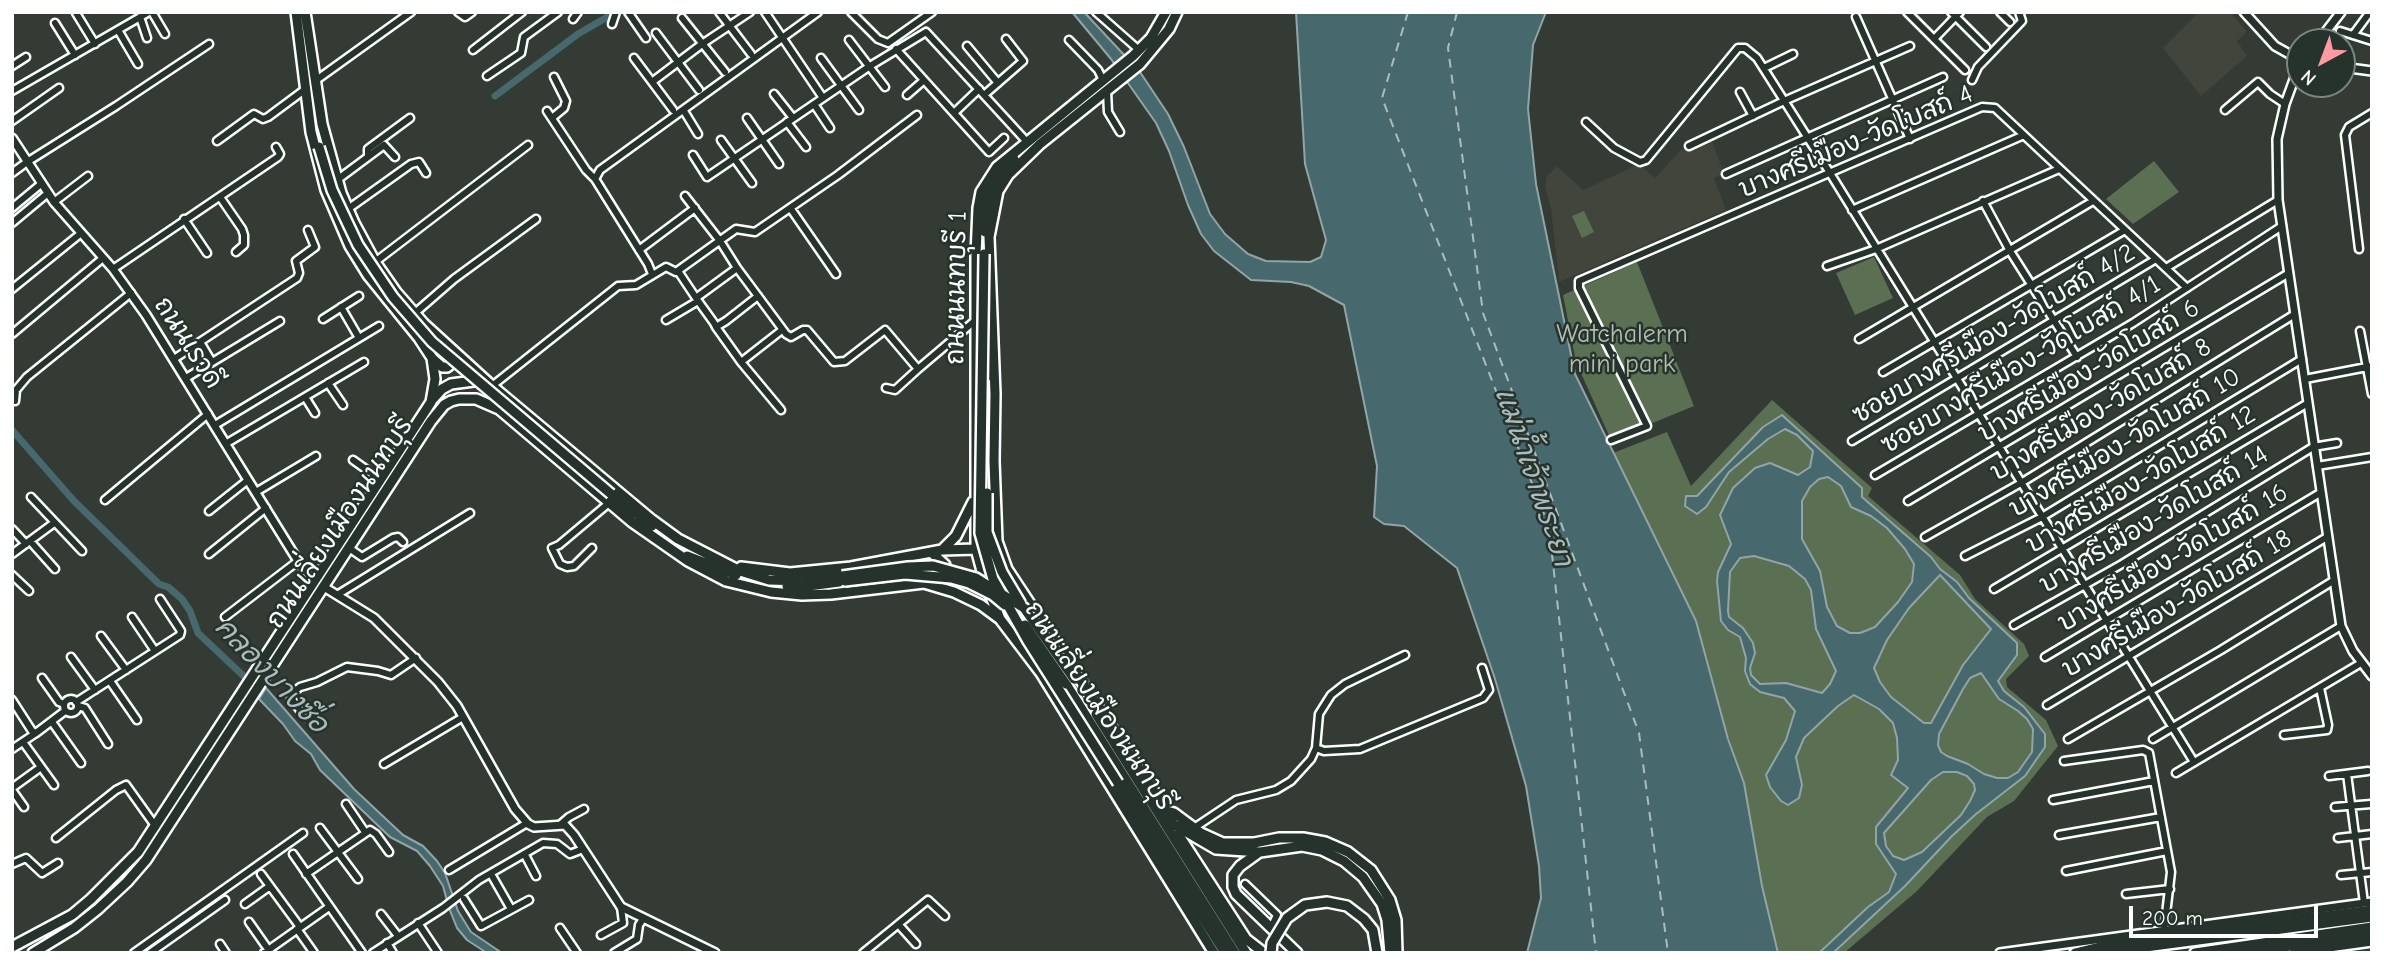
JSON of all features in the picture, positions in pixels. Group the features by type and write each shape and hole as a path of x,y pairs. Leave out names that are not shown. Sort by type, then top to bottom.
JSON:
{"main road":[{"path":"296,12 316,158 345,236 368,275 432,358 442,366 451,366 453,362 448,347"},
{"name":"ถนนเลี่ยงเมืองนนทบุรี","path":"305,12 324,137 348,209 375,261 396,292 448,347 652,520 678,539 722,563 769,580 802,581 905,574 951,578 969,583 993,595 1019,617 1066,684 1235,953"},
{"name":"ถนนนนทบุรี 1","path":"1137,57 1166,12"},
{"name":"ถนนนนทบุรี 1","path":"1177,12 1169,29 1116,76 1107,91 1040,144 1008,175 998,191 987,257 995,394 997,541 1007,569 1167,811 1246,939 1264,953"},
{"name":"ถนนนนทบุรี 1","path":"1116,76 1103,80 997,167 981,192 978,208 975,495 980,554 1000,619 1041,673 1214,953"},
{"path":"309,114 332,190 358,245 393,297 432,342 610,498 712,566"},
{"path":"1028,143 1003,170 991,190 985,209 987,257 980,533 992,579 1028,641 1224,953"},
{"path":"987,257 987,532 1002,572 1024,608"},
{"name":"ถนนเลี่ยงเมืองนนทบุรี","path":"431,402 435,379 432,358"},
{"path":"459,399 468,389 460,382"},
{"name":"ถนนเลี่ยงเมืองนนทบุรี","path":"41,932 72,915 91,900 138,852 431,402 443,388 460,382 488,382"},
{"name":"ถนนเลี่ยงเมืองนนทบุรี","path":"52,942 98,909 146,860 437,412 444,405 459,399 476,399 499,409 610,498 666,547 726,581 771,592 831,594 924,583 981,605 1000,619"},
{"path":"924,583 939,580 946,573 946,565 937,551 956,536 969,513 975,495"},
{"name":"ถนนนนทบุรี 1","path":"936,586 961,587 989,543 995,497"},
{"name":"ถนนเลี่ยงเมืองนนทบุรี","path":"666,547 769,585 801,587 908,567 933,566 976,578 1024,608 1074,680 1246,953"},
{"name":"ถนนเลี่ยงเมืองนนทบุรี","path":"722,563 790,573 850,567 937,551 980,554"},
{"path":"980,554 1007,569"},
{"path":"1041,673 1042,659 1046,653 1056,651 1065,657"},
{"path":"1167,811 1223,843 1303,838 1325,842 1348,852 1371,870 1390,900 1396,920 1397,953"},
{"path":"1173,824 1216,849 1259,852 1302,846 1322,850 1354,868 1382,904 1387,920 1390,953"},
{"path":"1259,852 1240,866 1233,875 1233,887 1236,894 1297,953"},
{"path":"1271,953 1272,943 1287,918 1305,905 1327,902 1347,906 1364,919 1373,930 1377,953"},
{"path":"2075,953 2112,944 2341,913 2369,905"},
{"path":"2100,953 2372,917"},
{"path":"2195,953 2372,928"},
{"path":"12,940 41,932"},
{"path":"12,947 41,932"},
{"path":"2239,953 2372,935"},
{"path":"23,953 52,942"},
{"path":"33,953 52,942"}],"street":[{"path":"12,91 150,12 165,34"},
{"path":"315,81 411,12"},
{"path":"458,12 465,17 472,12"},
{"path":"473,50 522,12"},
{"path":"487,76 521,53 524,37 558,12"},
{"path":"573,19 578,12"},
{"path":"612,24 616,12"},
{"path":"629,12 646,38"},
{"path":"719,12 751,54"},
{"path":"652,82 750,12"},
{"path":"765,12 823,98"},
{"path":"595,178 600,170 818,12"},
{"path":"851,12 877,39 888,43 932,12"},
{"path":"1096,12 1137,57"},
{"path":"1907,12 1965,70"},
{"path":"2000,12 2010,22"},
{"path":"1972,80 1978,67 2022,21 2019,12"},
{"path":"2244,12 2275,46 2286,53"},
{"path":"2329,28 2341,12"},
{"path":"2356,31 2370,12"},
{"path":"76,13 94,44"},
{"path":"1934,39 1956,14 1986,47"},
{"path":"141,17 147,38"},
{"path":"1856,17 1910,139"},
{"path":"682,18 725,72"},
{"path":"55,23 75,55"},
{"path":"118,30 138,64"},
{"path":"693,155 706,177 735,160 870,66 926,32 1028,143"},
{"path":"656,33 699,90"},
{"path":"954,114 981,92 998,83 1023,61 1006,39"},
{"path":"849,40 884,88"},
{"path":"1069,40 1103,80"},
{"path":"12,173 208,44"},
{"path":"967,46 998,83"},
{"path":"1689,146 1910,46"},
{"path":"1586,122 1614,148 1640,162 1646,160 1738,48 1745,48 1764,68 2194,762"},
{"path":"896,49 989,152 1004,138"},
{"path":"1764,68 1793,54"},
{"path":"12,66 26,57"},
{"path":"634,58 673,110"},
{"path":"821,58 859,110"},
{"path":"1726,173 1943,76"},
{"path":"552,118 564,108 566,101 554,78"},
{"path":"907,95 923,81"},
{"path":"2225,110 2258,82 2286,104"},
{"path":"12,121 59,88"},
{"path":"217,141 254,114 266,118 307,88"},
{"path":"1107,91 1108,112 1120,132"},
{"path":"1740,92 1753,116"},
{"path":"774,94 806,148"},
{"path":"2288,98 2277,139 2278,200 2313,447 2341,626 2361,663 2372,676"},
{"path":"814,104 830,128"},
{"name":"บางศรีเมือง-วัดโบสถ์ 4","path":"1611,440 1647,426 1579,288 1580,281 1988,106 1995,108 2187,288"},
{"path":"547,111 586,170 595,178 652,275"},
{"path":"684,111 698,134"},
{"path":"2359,248 2345,135 2348,127 2372,113"},
{"path":"488,382 618,286 636,285 666,267 673,272 678,271 736,229 755,232 791,209 917,115"},
{"path":"368,157 368,149 410,118"},
{"path":"747,118 779,164"},
{"path":"1852,211 2024,135"},
{"name":"ถนนเรวดี","path":"13,139 54,202 131,293 227,443 298,561 314,581"},
{"path":"721,140 752,183"},
{"path":"337,180 386,145 395,157"},
{"path":"375,261 528,145"},
{"path":"113,269 278,157 280,154 276,147"},
{"path":"348,209 411,164 419,162 426,173"},
{"path":"1827,266 1875,249 2059,169"},
{"path":"54,202 88,176"},
{"path":"12,208 41,184"},
{"path":"12,223 48,193"},
{"path":"685,196 789,337 807,330 834,362 840,363 885,330 918,369"},
{"path":"220,197 244,235 244,245 236,252"},
{"path":"2166,268 2278,200"},
{"path":"1983,201 2010,251 2077,357"},
{"path":"1859,339 2093,201"},
{"path":"639,250 695,208"},
{"path":"791,209 836,274"},
{"path":"184,219 207,253"},
{"path":"415,313 454,279 536,219"},
{"path":"2187,288 2282,226"},
{"path":"174,359 298,276 296,261 315,247 308,230"},
{"path":"1883,372 2125,230"},
{"path":"12,289 80,233"},
{"path":"12,334 103,258"},
{"name":"ซอยบางศรีเมือง-วัดโบสถ์ 4/2","path":"1852,441 2156,259"},
{"path":"666,320 737,268"},
{"path":"678,271 741,362 781,410"},
{"name":"บางศรีเมือง-วัดโบสถ์ 6","path":"1908,501 2289,273"},
{"name":"ซอยบางศรีเมือง-วัดโบสถ์ 4/1","path":"1875,475 2077,357 2187,288"},
{"path":"15,401 16,390 27,377 131,293"},
{"path":"323,319 359,296"},
{"path":"716,327 758,296"},
{"path":"341,307 359,338"},
{"name":"บางศรีเมือง-วัดโบสถ์ 8","path":"1926,537 2021,483 2295,314"},
{"path":"886,388 895,390 977,318"},
{"path":"186,378 280,321"},
{"path":"215,425 379,326"},
{"path":"741,362 782,330"},
{"path":"2360,331 2369,367 2372,394"},
{"path":"200,342 212,362"},
{"name":"บางศรีเมือง-วัดโบสถ์ 10","path":"1965,556 2042,517 2302,359"},
{"path":"227,443 364,362"},
{"path":"2305,379 2369,367"},
{"path":"328,383 343,405"},
{"path":"305,397 315,413"},
{"name":"บางศรีเมือง-วัดโบสถ์ 12","path":"1994,589 2308,404"},
{"path":"104,500 208,414"},
{"path":"2313,447 2337,443"},
{"name":"บางศรีเมือง-วัดโบสถ์ 14","path":"2014,625 2122,564 2313,447"},
{"path":"256,492 316,456"},
{"path":"2317,466 2372,457"},
{"path":"354,460 381,480"},
{"path":"209,511 248,480"},
{"name":"บางศรีเมือง-วัดโบสถ์ 16","path":"2045,657 2320,493"},
{"path":"31,497 82,551"},
{"path":"592,548 574,566 567,567 560,564 552,552 552,548 559,545 610,498"},
{"path":"209,554 266,508"},
{"path":"337,595 470,513"},
{"path":"12,554 54,523"},
{"path":"12,529 55,569"},
{"path":"349,548 362,556 393,538 398,537 403,542"},
{"name":"บางศรีเมือง-วัดโบสถ์ 18","path":"2047,705 2327,537"},
{"path":"225,617 298,561"},
{"path":"12,575 29,591"},
{"path":"2068,739 2333,580"},
{"path":"324,587 374,618 444,688 515,808 527,823 534,827 561,824 569,828 612,898 621,907 715,953"},
{"path":"43,678 59,702 75,712 77,704 95,690 180,635 181,631 160,599"},
{"path":"132,617 155,651"},
{"path":"2152,739 2341,626"},
{"path":"102,636 126,670"},
{"path":"1194,828 1236,800 1276,790 1291,781 1304,769 1316,748 1319,713 1331,695 1345,684 1405,655"},
{"path":"71,657 95,690"},
{"path":"302,713 291,698 291,694 300,687 347,667 391,675 416,658"},
{"path":"2176,774 2361,663"},
{"path":"1316,748 1324,751 1360,749 1483,698 1489,690 1482,668"},
{"path":"110,681 137,720"},
{"path":"2284,735 2327,730 2320,688"},
{"path":"12,749 52,722 65,708 69,699 85,709 108,744"},
{"path":"13,704 36,733"},
{"path":"384,764 463,717"},
{"path":"52,722 81,763"},
{"path":"23,741 54,785"},
{"path":"2064,761 2143,750 2150,756 2171,872 2164,931"},
{"path":"24,807 13,792 41,767"},
{"path":"2329,776 2368,771"},
{"path":"2000,953 2369,905 2360,873 2347,774"},
{"path":"2053,800 2154,781"},
{"path":"56,838 126,785 156,827"},
{"path":"346,804 365,832"},
{"path":"2335,807 2371,804"},
{"path":"561,824 584,809"},
{"path":"2059,835 2161,817"},
{"path":"449,870 527,823"},
{"path":"320,828 358,879"},
{"path":"306,874 365,832 373,830 389,852"},
{"path":"134,953 303,833"},
{"path":"2338,838 2372,834"},
{"path":"373,953 491,874 543,843 549,842 563,847 570,854 583,849"},
{"path":"2066,871 2167,851"},
{"path":"293,854 362,953"},
{"path":"525,855 536,876"},
{"path":"12,864 26,858 42,873 58,863"},
{"path":"2342,875 2372,872"},
{"path":"261,874 314,953"},
{"path":"491,874 511,909"},
{"path":"1245,884 1277,915 1271,928"},
{"path":"245,904 270,886"},
{"path":"2126,894 2170,889"},
{"path":"460,897 481,926 529,900"},
{"path":"150,953 225,900"},
{"path":"867,952 928,900 945,916"},
{"path":"249,922 268,952 329,907"},
{"path":"601,935 623,923 621,907"},
{"path":"381,914 398,936"},
{"path":"614,953 627,949 638,937 639,925 643,919"},
{"path":"418,923 438,953"},
{"path":"900,925 916,944"},
{"path":"560,928 577,953"},
{"path":"2294,953 2372,942"},
{"path":"387,943 393,953"},
{"path":"220,944 226,953"}],"shaded area":[{"path":"2199,12 2230,12 2247,32 2237,41 2247,56 2201,96 2163,48"},
{"path":"1710,137 1724,173 1714,178 1726,210 1559,282 1551,208 1545,187 1547,176 1557,166 1583,190 1639,164 1655,178 1681,150"}],"green space":[{"path":"2154,161 2179,192 2133,224 2106,199"},
{"path":"1584,211 1594,232 1582,238 1572,216"},
{"path":"1874,257 1893,298 1855,315 1836,273"},
{"name":"Watchalerm mini park","path":"1637,262 1694,406 1611,440 1576,362 1563,295"},
{"path":"1772,400 1872,488 1868,496 1960,575 1975,599 2024,644 2029,656 2006,679 2007,687 2046,720 2058,746 2014,801 1987,817 1917,891 1844,953 1778,953 1762,886 1744,783 1670,566 1613,453 1667,432 1691,486"}],"water":[{"name":"แม่น้ำเจ้าพระยา","path":"1072,12 1084,12 1140,72 1168,114 1210,214 1225,234 1248,254 1266,261 1310,262 1321,257 1326,240 1305,164 1296,12 1546,12 1533,45 1528,109 1536,184 1575,374 1696,621 1728,739 1744,783 1762,886 1778,953 1527,953 1541,898 1539,866 1526,786 1495,679 1457,568 1404,526 1384,524 1374,517 1377,466 1344,305 1309,286 1291,282 1251,280 1214,251 1201,234 1156,123 1111,59"},
{"path":"1782,415 1862,488 1862,497 1931,557 1969,598 2017,643 2017,655 1998,681 2004,691 2024,707 2045,734 2045,747 2025,776 1952,836 1905,886 1833,953 1819,953 1868,907 1889,892 1896,874 1876,844 1876,827 1908,788 1891,775 1898,760 1893,723 1879,709 1854,695 1804,738 1796,757 1802,785 1799,798 1788,805 1781,801 1770,787 1766,775 1786,740 1795,711 1784,698 1760,692 1750,684 1745,671 1746,658 1740,637 1728,630 1721,621 1718,572 1731,544 1720,515 1733,488 1755,468 1770,463 1798,475 1810,467 1813,451 1797,435 1785,429 1768,439 1729,472 1706,507 1697,514 1685,506 1686,496 1697,496 1763,427","holes":["1828,477 1841,486 1851,507 1871,516 1887,528 1914,564 1912,582 1898,602 1875,627 1860,633 1850,633 1837,626 1827,607 1820,571 1802,539 1802,501 1810,487 1819,479","1754,556 1789,566 1805,579 1811,590 1816,629 1836,671 1822,693 1786,683 1760,684 1751,675 1750,668 1755,653 1753,643 1743,628 1729,617 1728,611 1730,572 1740,558","1940,575 1991,629 1963,665 1931,723 1924,723 1891,697 1874,668 1887,640 1909,608","1981,673 1999,699 2018,711 2033,729 2032,752 2018,772 2008,778 1984,774 1941,752 1938,745 1939,734 1970,678","1943,772 1957,772 1967,776 1974,784 1975,790 1961,815 1922,852 1904,860 1893,856 1886,846 1884,833 1931,780"]},
{"path":"266,688 354,789 403,835 423,846 437,861 445,873 458,911 471,932 502,953 487,953 467,940 457,928 443,886 430,866 417,851 390,837 320,770 311,754 295,741 259,699"}],"waterway":[{"path":"495,96 578,34 616,12"},
{"name":"คลองบางซื่อ","path":"12,430 74,501 159,584 168,587 182,599 190,611 198,633 252,684"}],"ferry route":[{"path":"1408,12 1382,98 1549,527 1596,953"},
{"path":"1457,12 1448,48 1483,313 1639,733 1668,953"}]}
